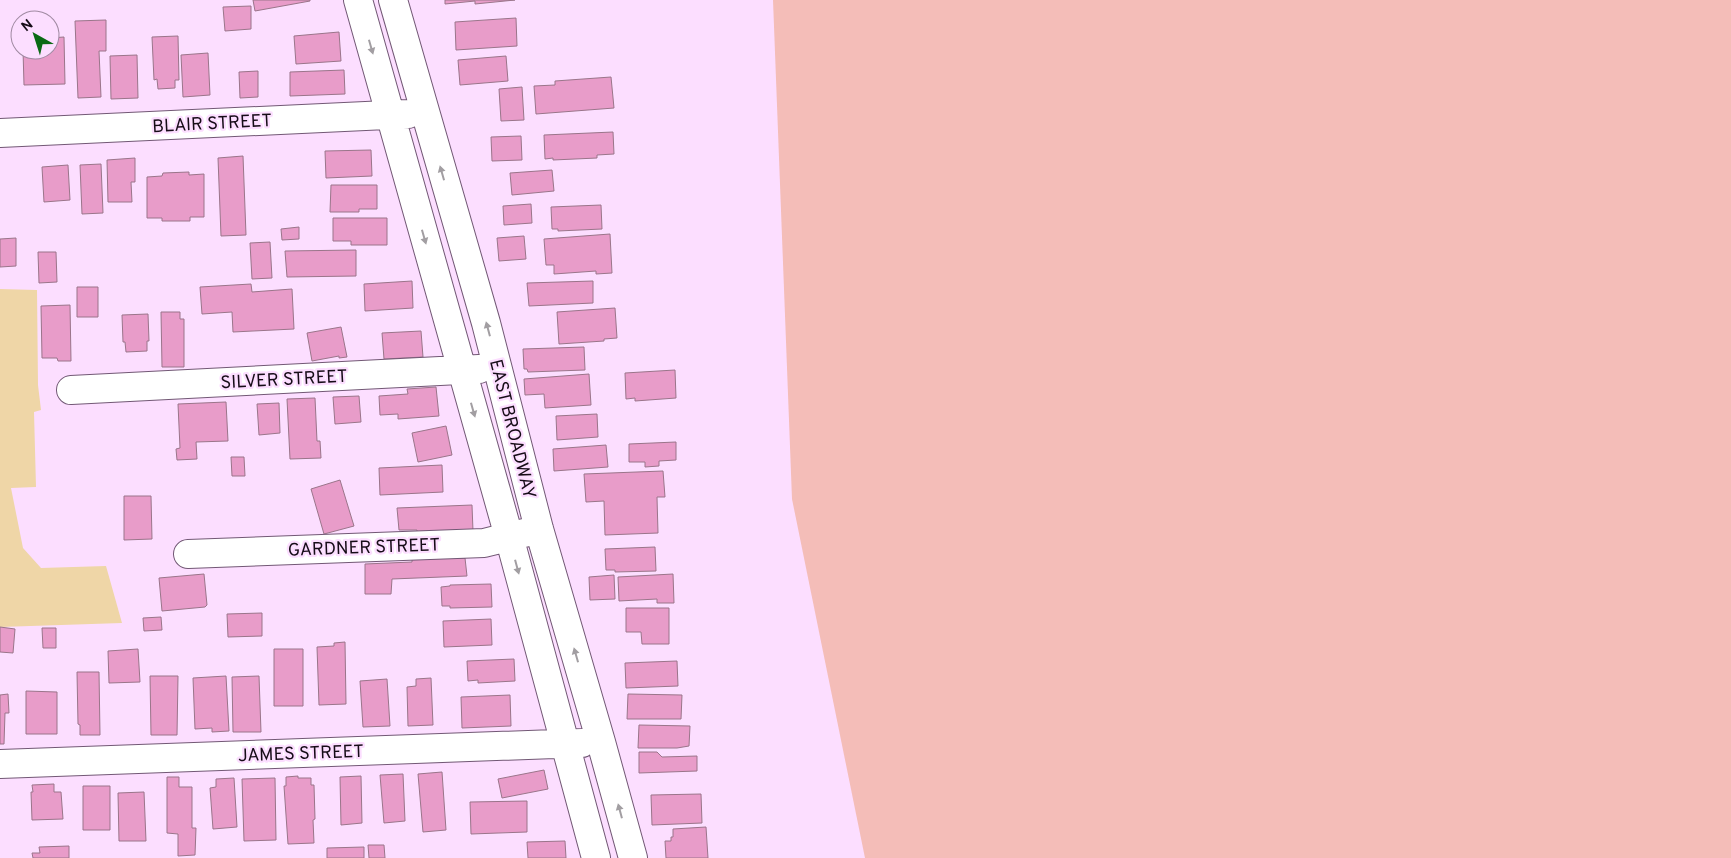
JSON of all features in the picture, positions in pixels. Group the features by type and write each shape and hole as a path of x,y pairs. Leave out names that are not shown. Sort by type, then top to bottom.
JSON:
{"street":[{"name":"EAST BROADWAY","path":"358,0 509,536 596,858"},
{"name":"EAST BROADWAY","path":"394,0 486,324 539,529 633,858"},
{"name":"BLAIR STREET","path":"0,133 425,114"},
{"name":"SILVER STREET","path":"71,390 498,368"},
{"name":"GARDNER STREET","path":"188,554 484,543 539,529"},
{"name":"JAMES STREET","path":"0,764 601,742"}],"shaded area":[{"path":"773,0 1731,0 1731,858 865,858 792,499"},
{"path":"0,289 37,290 38,385 41,410 34,412 36,487 11,488 23,548 41,568 106,566 122,623 0,627"}],"building":[{"path":"253,0 310,0 310,1 255,11"},
{"path":"445,0 515,0 475,4 475,1 445,4"},
{"path":"251,6 251,29 225,31 223,7"},
{"path":"516,18 517,46 456,50 455,22"},
{"path":"106,20 106,51 99,51 101,97 78,98 75,21"},
{"path":"339,32 341,61 296,64 294,36"},
{"path":"178,36 179,80 175,80 175,88 158,89 157,79 154,80 152,37"},
{"path":"60,37 64,37 65,84 24,85 23,60 60,60"},
{"path":"208,53 210,95 183,97 181,55"},
{"path":"137,55 138,98 111,99 110,56"},
{"path":"506,56 508,81 460,85 458,60"},
{"path":"344,70 345,94 290,96 290,72"},
{"path":"258,71 258,97 240,98 239,72"},
{"path":"611,77 614,108 536,114 534,86 555,85 555,81"},
{"path":"522,87 524,120 501,121 499,89"},
{"path":"613,132 614,154 597,155 597,158 545,159 544,135"},
{"path":"521,136 522,160 492,161 491,137"},
{"path":"371,150 372,176 326,178 325,151"},
{"path":"243,156 246,235 221,236 218,158"},
{"path":"135,158 135,182 131,182 132,202 108,202 107,160"},
{"path":"101,164 103,213 82,214 80,165"},
{"path":"68,165 70,200 44,202 42,167"},
{"path":"552,170 554,191 512,195 510,173"},
{"path":"189,172 189,175 204,174 204,217 190,217 190,221 162,221 162,218 147,218 147,177 162,176 163,173"},
{"path":"331,185 377,185 377,209 359,209 359,212 330,212"},
{"path":"531,204 532,223 504,225 503,206"},
{"path":"601,205 602,229 558,231 558,229 552,229 551,207"},
{"path":"333,218 387,218 387,245 351,245 351,241 333,241"},
{"path":"299,227 299,239 282,240 281,229"},
{"path":"610,234 612,273 596,274 596,271 554,274 554,265 546,265 544,239"},
{"path":"524,236 526,259 499,261 497,238"},
{"path":"16,238 16,266 0,267 0,239"},
{"path":"270,242 272,278 252,279 250,243"},
{"path":"356,250 356,276 287,277 285,251"},
{"path":"38,252 56,252 57,282 39,283"},
{"path":"412,281 413,308 365,311 364,284"},
{"path":"593,281 593,303 529,306 527,283"},
{"path":"251,284 252,292 292,289 294,329 233,332 232,312 202,314 200,287"},
{"path":"77,287 98,287 98,317 77,317"},
{"path":"70,305 71,361 58,361 57,358 42,358 41,306"},
{"path":"615,308 617,338 604,339 604,341 559,344 557,312"},
{"path":"161,312 180,312 180,319 184,319 184,367 162,367"},
{"path":"148,314 149,341 147,341 147,351 126,352 125,342 123,342 122,315"},
{"path":"341,327 347,357 339,358 339,356 312,361 307,333"},
{"path":"421,331 423,357 384,359 382,333"},
{"path":"584,347 585,370 528,372 527,369 524,369 523,349"},
{"path":"675,370 676,398 635,401 635,398 626,399 625,373"},
{"path":"589,374 591,405 545,408 544,394 525,395 524,379"},
{"path":"436,387 439,416 398,419 398,414 380,415 379,396 408,394 407,389"},
{"path":"359,396 361,422 335,424 333,397"},
{"path":"315,398 317,441 320,441 321,458 290,459 287,399"},
{"path":"226,402 228,441 196,442 197,459 177,460 176,449 180,448 178,404"},
{"path":"279,403 280,433 259,435 257,404"},
{"path":"597,414 598,437 557,440 556,416"},
{"path":"446,426 452,455 418,462 412,433"},
{"path":"676,442 676,460 659,461 659,466 645,467 645,462 629,462 629,444"},
{"path":"606,445 608,467 554,471 553,449"},
{"path":"231,457 244,457 245,476 232,476"},
{"path":"442,465 443,492 380,495 379,468"},
{"path":"663,471 665,497 657,497 658,533 605,535 604,501 586,502 584,474"},
{"path":"340,480 354,526 324,534 311,489"},
{"path":"124,496 151,496 152,539 124,540"},
{"path":"472,505 473,531 417,534 417,530 399,530 397,508"},
{"path":"655,547 656,571 615,572 615,570 606,570 605,549"},
{"path":"465,558 467,576 392,579 391,594 365,594 365,564 412,562 412,559"},
{"path":"204,574 207,605 205,607 162,611 159,578"},
{"path":"673,574 674,603 657,603 657,599 619,601 618,577"},
{"path":"614,575 615,599 590,600 589,577"},
{"path":"491,584 492,607 450,608 450,606 442,606 441,587"},
{"path":"626,608 669,608 669,644 642,644 641,632 626,632"},
{"path":"262,613 262,636 228,637 227,614"},
{"path":"161,617 162,630 144,631 143,618"},
{"path":"491,619 492,645 444,647 443,621"},
{"path":"0,627 15,629 13,653 0,652"},
{"path":"42,628 56,628 56,648 43,648"},
{"path":"345,642 346,704 319,705 317,647 334,646 334,643"},
{"path":"138,649 140,682 109,683 108,651"},
{"path":"274,649 303,649 303,706 274,706"},
{"path":"514,659 515,681 478,683 478,680 468,681 467,661"},
{"path":"677,661 678,686 626,688 625,663"},
{"path":"77,672 99,672 100,735 80,735"},
{"path":"150,676 178,676 177,735 151,735"},
{"path":"226,676 229,731 212,732 212,728 195,729 193,678"},
{"path":"259,676 261,732 233,732 232,677"},
{"path":"431,678 433,725 408,726 407,687 416,686 416,679"},
{"path":"387,679 390,726 363,727 360,681"},
{"path":"26,691 57,692 57,734 26,734"},
{"path":"8,694 9,713 5,713 4,744 0,744 0,695"},
{"path":"628,694 682,695 681,719 627,719"},
{"path":"510,695 511,726 462,728 461,697"},
{"path":"639,725 690,726 689,746 677,748 638,748"},
{"path":"639,752 657,752 662,757 697,756 697,771 639,773"},
{"path":"544,770 548,789 502,798 498,779"},
{"path":"442,772 446,830 423,832 418,774"},
{"path":"403,774 405,821 384,823 380,775"},
{"path":"298,776 298,778 311,778 311,785 314,785 314,843 288,844 284,786 286,786 286,777"},
{"path":"361,776 362,823 341,825 340,777"},
{"path":"167,777 179,777 179,787 192,787 192,828 196,828 195,855 178,856 178,834 167,833"},
{"path":"234,778 237,827 213,829 210,788 216,787 216,779"},
{"path":"275,778 276,840 244,841 242,779"},
{"path":"54,784 54,792 61,792 63,819 32,820 32,785"},
{"path":"83,786 110,786 110,830 83,830"},
{"path":"144,792 146,841 119,841 118,793"},
{"path":"701,794 702,823 652,825 651,795"},
{"path":"527,801 527,832 471,834 470,802"},
{"path":"706,827 708,858 666,858 665,841 671,841 673,829"},
{"path":"565,841 566,858 528,858 527,842"},
{"path":"368,845 384,845 385,858 369,858"},
{"path":"69,846 69,858 33,858 32,853 40,853 39,847"},
{"path":"364,847 364,858 327,858 327,848"}]}
